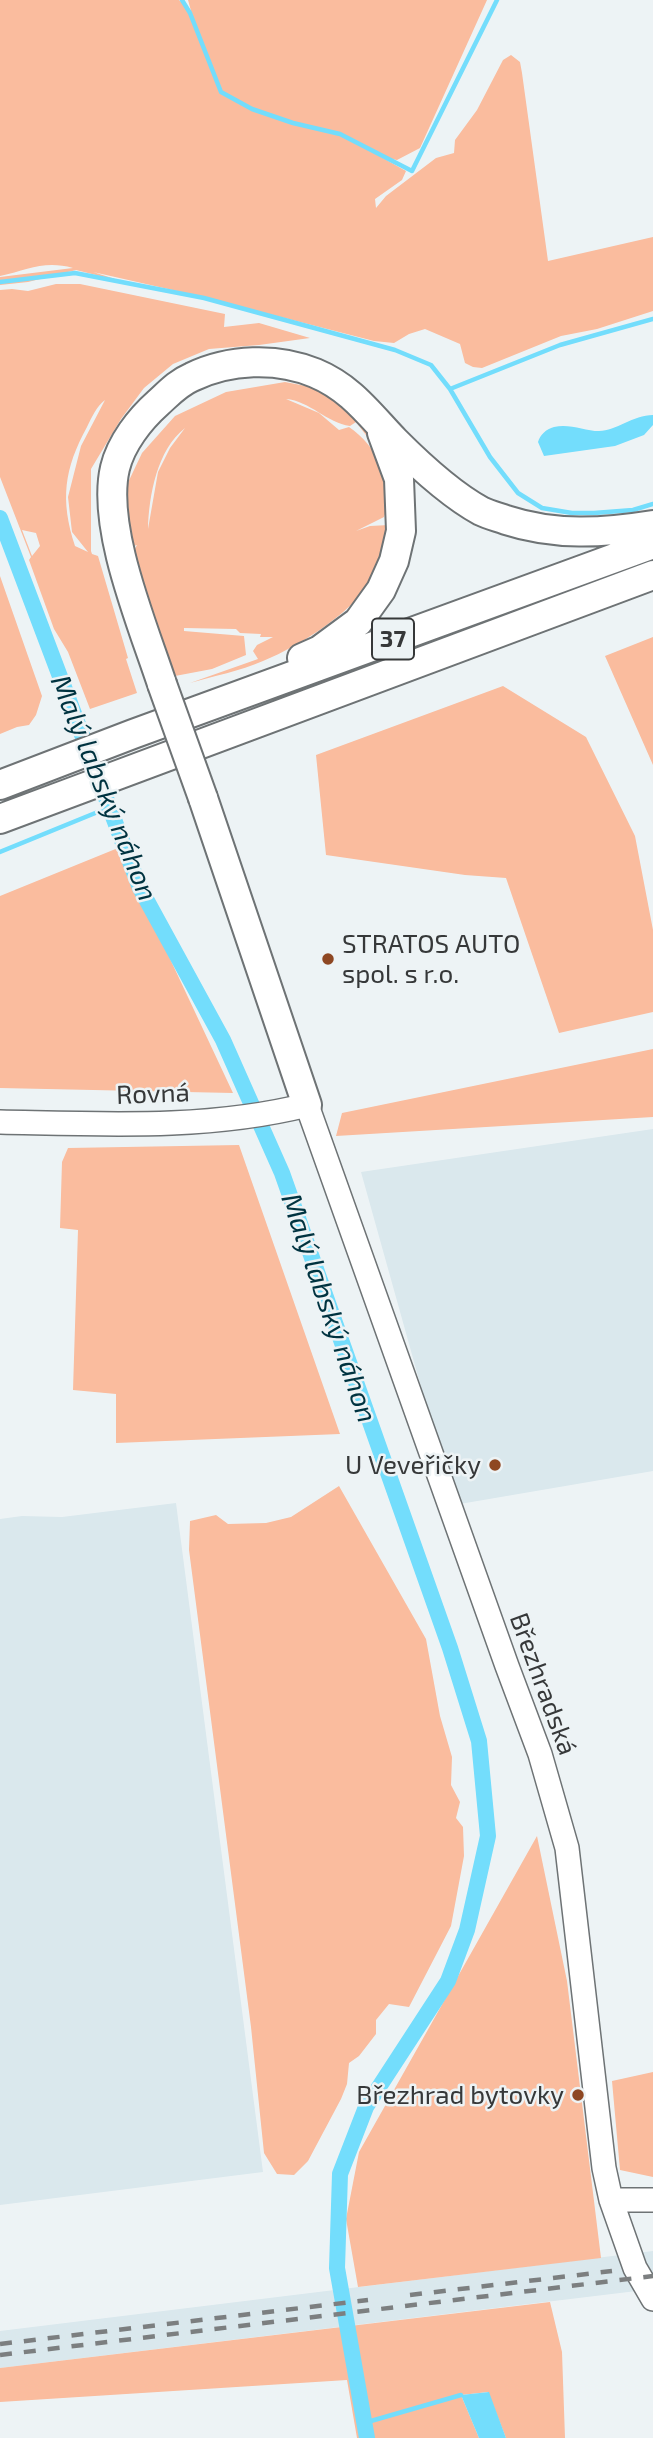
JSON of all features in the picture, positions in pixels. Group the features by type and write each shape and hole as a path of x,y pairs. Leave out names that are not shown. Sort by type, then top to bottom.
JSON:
{"main road":[{"path":"307,1105 122,560 112,495 115,467 124,446 143,416 180,382 208,369 237,363 266,362 314,372 359,399 424,470 482,511 529,527 581,533 653,525"},
{"path":"133,734 191,704 320,650 358,622 394,561 401,531 399,478 379,423"},
{"name":"37","path":"0,785 653,544"},
{"name":"37","path":"0,819 653,575"}],"street":[{"name":"Rovná","path":"0,1122 131,1125 241,1118 307,1105"},
{"name":"Březhradská","path":"307,1105 540,1754 567,1848 604,2168 611,2200 635,2268 653,2299"},
{"path":"611,2200 653,2200"}],"shaded area":[{"path":"0,0 179,0 195,25 188,0 487,0 420,148 397,160 381,157 406,171 402,180 375,199 376,208 386,196 436,158 454,153 455,140 477,110 503,60 511,55 520,62 522,73 548,261 653,237 653,311 597,329 561,336 482,368 465,363 460,344 425,329 394,343 374,341 199,296 76,270 28,282 0,285 0,277 73,268 45,265 0,276"},
{"path":"56,284 80,284 225,314 224,327 259,323 310,338 209,349 173,364 144,388 121,419 91,469 91,551 98,556 137,693 90,709 68,652 54,629 29,560 31,557 0,477 0,290 28,291","holes":["105,400 81,446 68,497 72,532 88,552 75,546 67,514 67,485 79,442 94,412","22,530 36,533 40,546 32,556"]},
{"path":"285,382 311,387 362,422 378,451 356,422 350,426 342,424 303,404 286,399 319,413 339,430 349,427 368,445 376,455 386,479 387,505 384,517 356,531 370,526 389,525 377,572 356,600 327,625 294,646 263,661 190,683 258,659 253,651 257,645 273,637 240,633 236,629 184,628 184,631 244,636 246,655 212,669 175,676 136,563 134,550 137,545 131,547 124,491 142,453 175,416 226,392","holes":["185,428 170,448 158,472 148,529 156,474 168,448"]},
{"path":"0,576 42,696 36,715 29,725 0,734"},
{"path":"653,637 653,765 605,656"},
{"path":"503,686 586,737 635,836 653,930 653,1012 559,1033 506,878 465,875 326,855 316,755"},
{"path":"118,848 233,1093 0,1088 0,896"},
{"path":"653,1049 653,1117 336,1136 342,1113"},
{"path":"653,1129 653,1471 454,1505 361,1172"},
{"path":"239,1145 340,1434 116,1443 116,1394 73,1390 78,1230 60,1228 62,1162 68,1148"},
{"path":"339,1486 426,1639 440,1716 452,1757 451,1785 460,1802 456,1818 463,1827 464,1856 451,1926 409,2007 389,2004 376,2020 376,2034 359,2056 349,2063 347,2084 341,2099 308,2161 294,2175 277,2174 264,2153 251,2027 189,1550 190,1521 216,1515 228,1524 266,1523 291,1517"},
{"path":"176,1503 263,2172 0,2205 0,1519 22,1516 62,1517"},
{"path":"537,1836 567,1981 601,2258 358,2287 346,2219 359,2152"},
{"path":"653,2072 653,2177 620,2170 612,2081"},
{"path":"653,2251 653,2289 0,2368 0,2331"},
{"path":"550,2302 562,2352 565,2438 506,2438 488,2392 461,2395 479,2438 357,2438 347,2380 0,2402 0,2368"}],"water":[{"path":"653,415 653,425 644,435 615,446 544,456 538,442 548,429 554,427 605,430"},
{"path":"489,2392 506,2438 479,2438 461,2395"}],"waterway":[{"path":"182,0 190,13 221,92 252,109 293,123 340,134 412,171 497,0"},
{"path":"0,282 75,273 204,298 395,350 431,365 450,389 490,457 518,493 542,508 572,513 594,513 633,510 653,504"},
{"path":"450,389 560,345 653,319"},
{"name":"Malý labský náhon","path":"0,518 140,888 223,1040 282,1173 450,1648 479,1741 488,1836 467,1930 448,1981 366,2107 340,2174 337,2268 367,2438"},
{"path":"0,852 110,807"},
{"path":"364,2423 461,2395"}],"railway":[{"path":"410,2295 612,2271"},
{"path":"0,2355 653,2276"},
{"path":"0,2344 368,2300"}],"place":[{"name":"STRATOS AUTO spol. s r.o.","path":"328,959"},
{"name":"U Veveřičky","path":"495,1465"},
{"name":"Březhrad bytovky","path":"578,2095"}]}
